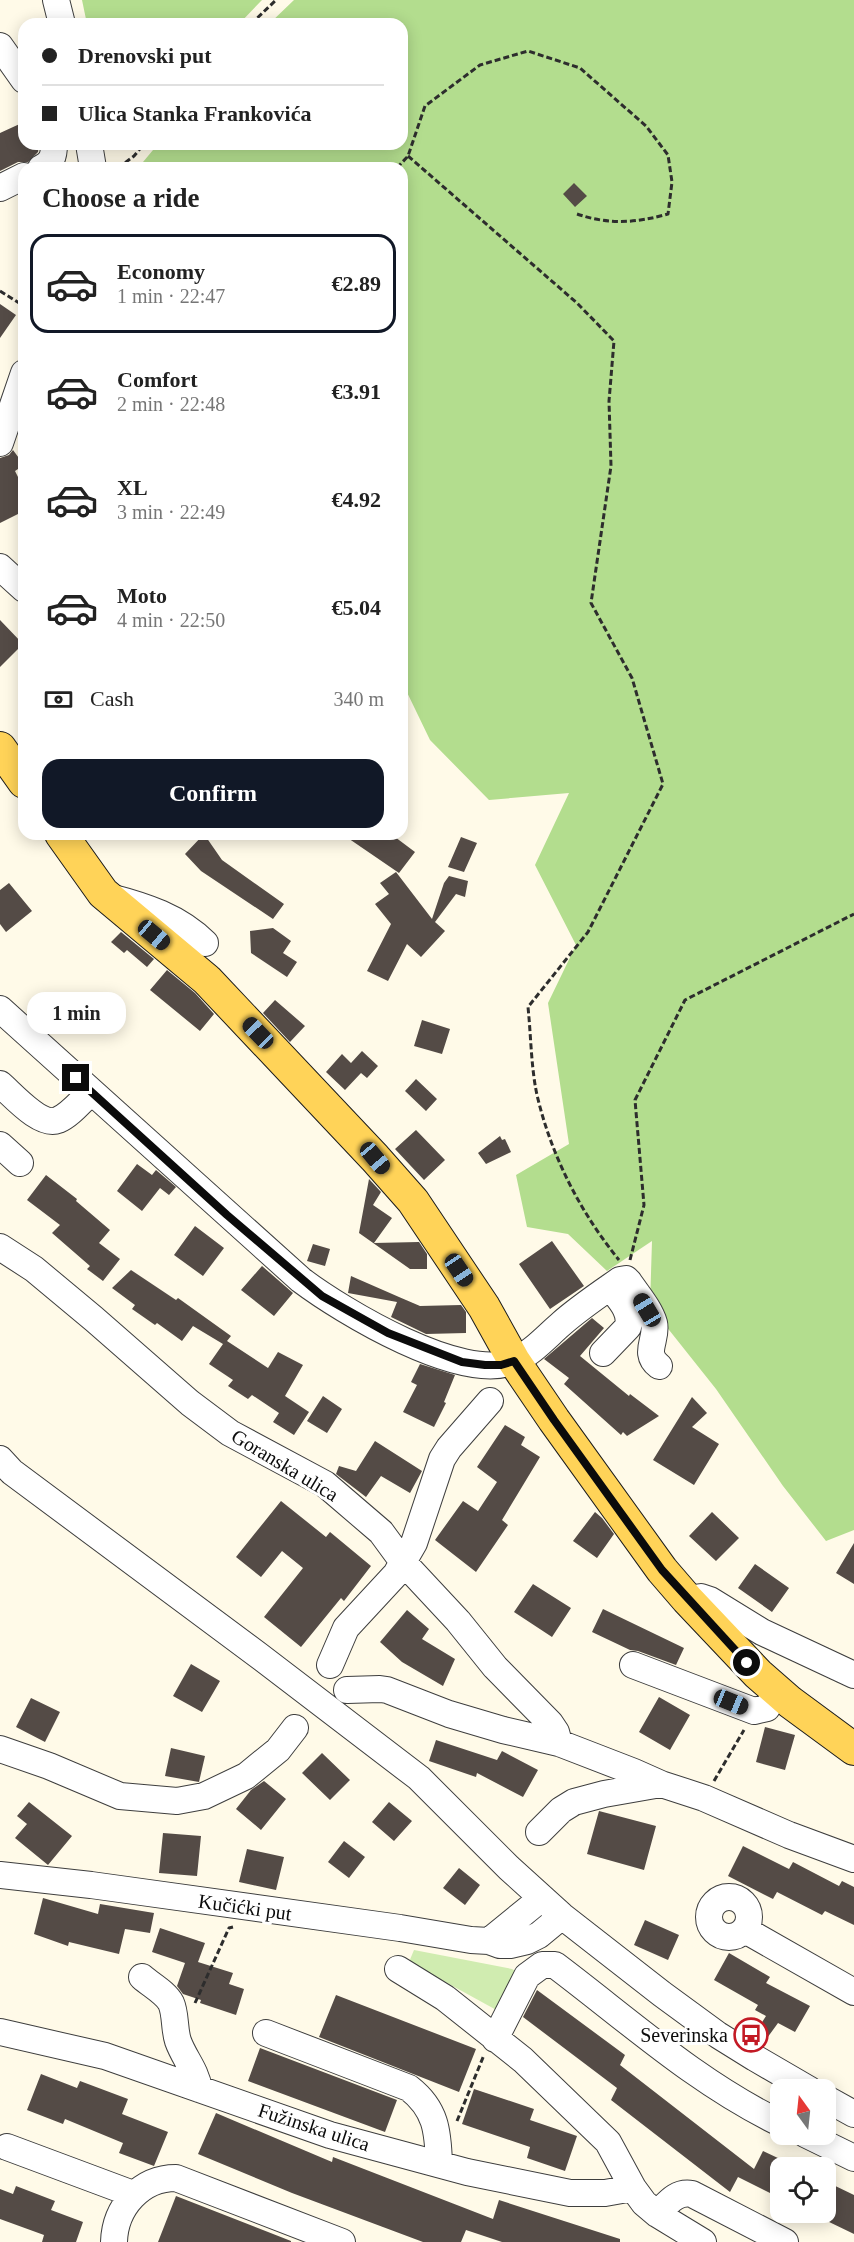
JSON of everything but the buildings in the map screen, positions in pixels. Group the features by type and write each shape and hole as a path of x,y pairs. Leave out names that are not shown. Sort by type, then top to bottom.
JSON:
{"main road":[{"path":"0,748 18,774"},
{"path":"65,840 107,896 207,980 413,1201 484,1307 514,1361 554,1420 662,1570 687,1599 777,1691 854,1748"}],"street":[{"path":"56,0 60,18"},
{"path":"0,46 18,72"},
{"path":"0,188 18,179"},
{"path":"0,443 18,390"},
{"path":"0,567 18,584"},
{"path":"107,896 139,904 177,921 205,943"},
{"path":"0,1009 243,1230 322,1296 388,1333 462,1362 501,1365 514,1361 532,1350 562,1322 621,1279"},
{"path":"0,1084 36,1116 46,1121 64,1116 91,1092"},
{"path":"0,1145 20,1163"},
{"name":"Goranska ulica","path":"0,1247 34,1269 94,1318 190,1403 222,1427 324,1484 381,1532 403,1562 458,1621 513,1687 550,1723 559,1743"},
{"path":"603,1353 628,1327 621,1279"},
{"path":"621,1279 629,1282 654,1323 651,1356 659,1366"},
{"path":"330,1665 346,1628 396,1574 414,1543 442,1459 490,1401"},
{"path":"0,1459 12,1472 258,1655 418,1778 509,1868 562,1916 718,2035 792,2079"},
{"path":"687,1599 701,1597 710,1600 762,1632 854,1675"},
{"path":"633,1665 754,1711 767,1708 777,1691"},
{"path":"347,1690 380,1689 417,1701 431,1709 503,1730 559,1743 661,1785 704,1798 789,1835 854,1859"},
{"path":"0,1749 49,1766 120,1796 177,1801 204,1796 246,1776 278,1750 295,1728"},
{"path":"538,1832 561,1810 574,1803 604,1794 661,1785"},
{"name":"Kučićki put","path":"0,1875 91,1885 510,1945 539,1935 562,1916"},
{"path":"489,1941 542,1898"},
{"path":"745,1930 854,1992"},
{"path":"494,2038 527,1976 542,1965 555,1965 694,2072 744,2106 770,2118"},
{"path":"398,1969 445,1998 523,2060 608,2142 633,2188 644,2203 657,2214 703,2242"},
{"path":"142,1977 167,1998 173,2011 173,2025 179,2044 193,2068 199,2089"},
{"name":"Fužinska ulica","path":"0,2032 105,2056 330,2134 439,2164 570,2193 605,2193 633,2188"},
{"path":"266,2033 409,2088 423,2099 432,2113 439,2146 439,2164"},
{"path":"836,2104 854,2114"},
{"path":"827,2145 854,2158"},
{"path":"7,2146 133,2194"},
{"path":"114,2242 124,2205 133,2194 148,2184 164,2178 176,2178 342,2242"},
{"path":"657,2214 676,2195 683,2192 692,2194 785,2242"}],"path":[{"path":"257,18 276,0"},
{"path":"402,162 408,156 425,106 480,65 528,51 580,68 646,126 668,155 672,182 668,214 646,220 625,221 599,221 577,214"},
{"path":"126,162 139,150"},
{"path":"408,156 577,303 614,341 609,401 611,466 591,603 632,678 663,784 588,932 528,1007 537,1093 550,1142 573,1192 610,1249 621,1279"},
{"path":"0,291 18,302"},
{"path":"621,1279 644,1205 635,1100 685,1000 854,914"},
{"path":"713,1782 747,1724"},
{"path":"173,2011 188,2008 194,2004 230,1928 241,1925"},
{"path":"457,2122 494,2038"}],"green space":[{"path":"82,0 262,0 245,18 86,18"},
{"path":"294,0 854,0 854,1530 826,1541 783,1486 716,1389 650,1306 652,1241 607,1271 568,1234 527,1227 516,1175 569,1144 548,1003 576,945 535,865 569,793 489,800 430,740 408,694 408,162 143,162 153,150 408,150 408,18 275,18"},
{"path":"414,1950 512,1969 520,1974 500,2012 409,1962"}],"place":[{"name":"Severinska","path":"751,2035"}],"route":[{"path":"76,1078 227,1215 322,1296 350,1314 388,1333 448,1358 485,1365 501,1365 514,1361 662,1570 747,1663"}]}
